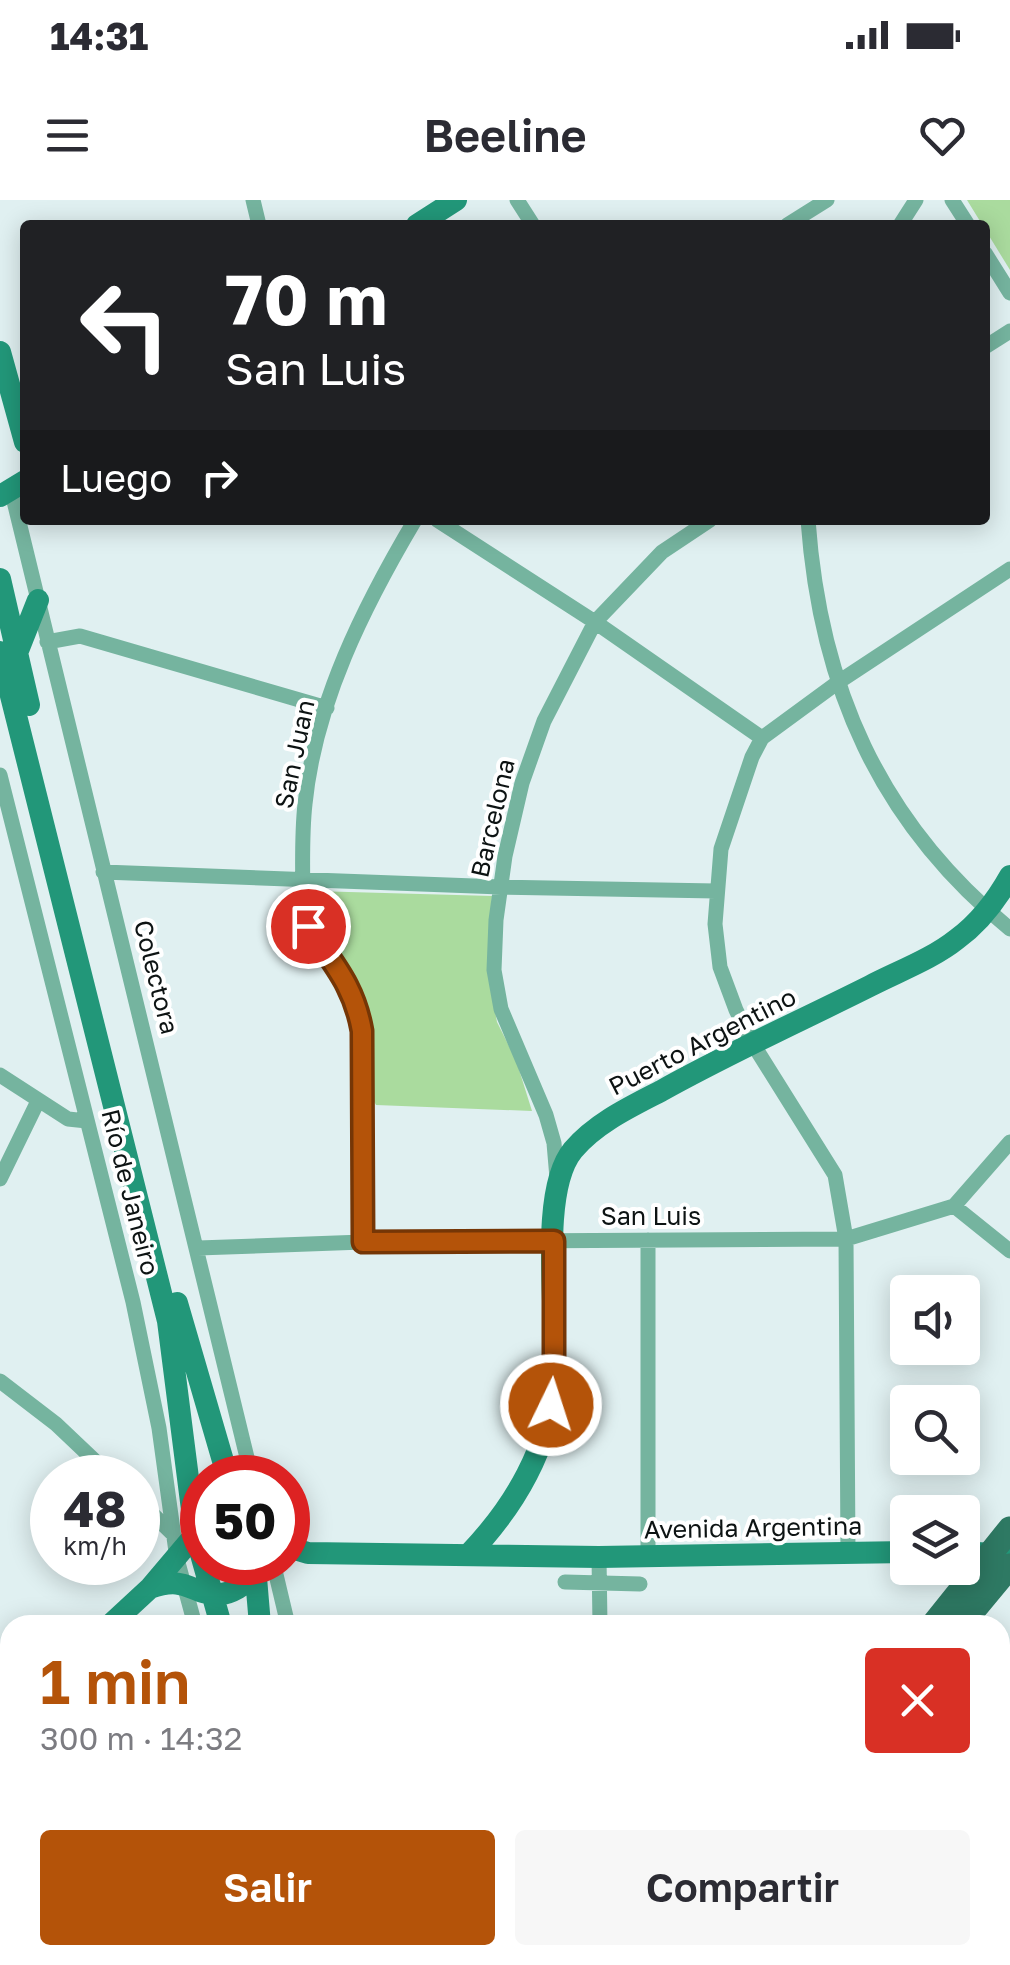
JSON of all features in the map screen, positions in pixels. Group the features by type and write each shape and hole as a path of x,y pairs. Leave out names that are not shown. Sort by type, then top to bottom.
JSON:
{"main road":[{"path":"424,220 456,200"},
{"path":"0,352 20,424"},
{"path":"0,579 8,652 168,1321 182,1455"},
{"path":"38,600 8,652 150,1207 221,1455"},
{"name":"Puerto Argentino","path":"469,1554 518,1492 542,1439 554,1381 554,1241 558,1182 565,1161 599,1126 730,1052 940,951 988,911 1010,876"},
{"path":"966,1615 1003,1558 1010,1529"},
{"name":"Avenida Argentina","path":"310,1559 469,1554 890,1552"},
{"path":"121,1615 180,1553"},
{"path":"943,1615 1003,1558"},
{"path":"150,1588 170,1581 180,1583"},
{"path":"187,1585 210,1593 233,1591 242,1585"},
{"path":"207,1585 218,1615"},
{"path":"263,1615 270,1585"}],"street":[{"path":"795,220 827,200"},
{"path":"990,261 1010,293"},
{"name":"Colectora","path":"12,489 20,523"},
{"name":"Colectora","path":"20,525 247,1455"},
{"name":"San Juan","path":"363,1242 362,1031 357,1003 346,978 308,926 303,912 305,804 327,708 374,589 412,525"},
{"path":"445,525 595,622 762,738"},
{"name":"Barcelona","path":"558,1182 546,1115 501,1009 494,970 501,888 522,783 544,721 595,622 662,552 702,525"},
{"path":"808,525 812,578 837,683 858,738 904,818 988,911 1010,929"},
{"path":"848,1552 846,1239 835,1176 752,1044 720,967 714,924 721,849 752,756 762,738 837,683 1010,569"},
{"path":"48,642 80,636 327,708"},
{"name":"Río de Janeiro","path":"0,775 132,1302 159,1428 180,1498"},
{"path":"102,872 501,888 716,891"},
{"path":"0,1075 74,1122 88,1122"},
{"path":"0,1179 38,1101"},
{"name":"San Luis","path":"198,1248 363,1242 846,1239 954,1206 1010,1142"},
{"path":"954,1206 1010,1251"},
{"path":"648,1240 648,1556"},
{"path":"0,1381 89,1455"},
{"path":"599,1556 600,1615"},
{"path":"177,1559 180,1570"},
{"path":"565,1582 640,1584"},
{"path":"184,1585 192,1615"},
{"path":"281,1585 286,1615"}],"green space":[{"path":"967,200 1010,200 1010,270 990,237 990,220 979,220"},
{"path":"313,891 492,896 487,967 497,1022 516,1060 532,1111 376,1105 368,1091 362,1000 314,922"}],"route":[{"path":"308,926 346,978 357,1003 362,1031 363,1242 554,1241 551,1405"}]}
